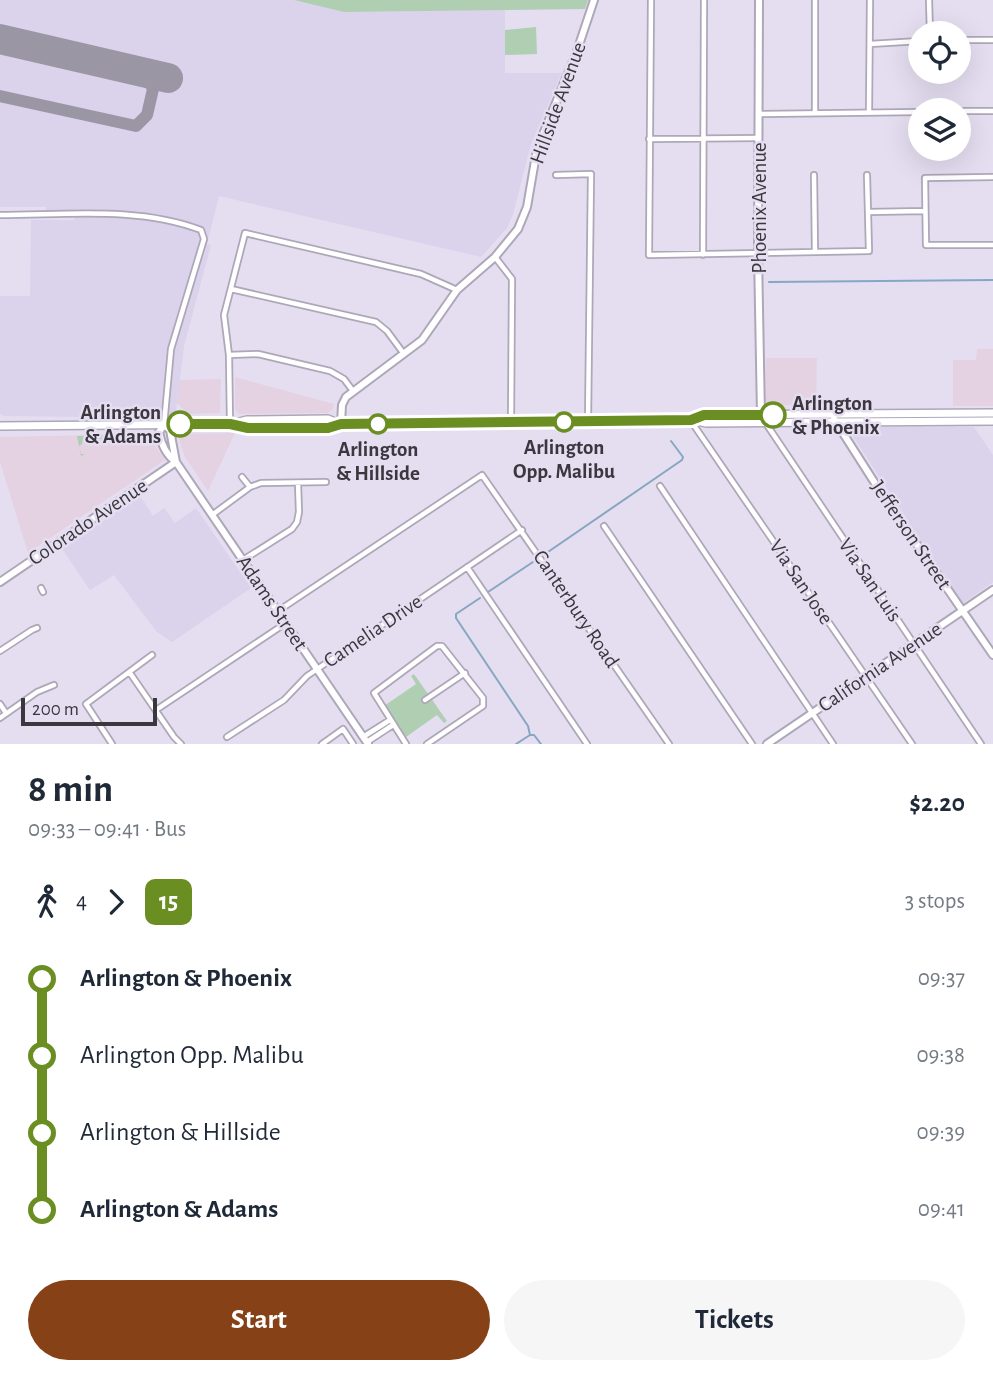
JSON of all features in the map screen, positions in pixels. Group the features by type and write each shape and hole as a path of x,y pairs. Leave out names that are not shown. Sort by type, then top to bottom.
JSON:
{"main road":[{"path":"0,426 230,424 247,419 328,419 341,424 511,423 691,420 704,415 763,419 993,413"},
{"path":"833,418 851,421 993,421"}],"street":[{"name":"Hillside Avenue","path":"353,391 429,332 457,290 510,240 524,215 537,149 576,54 594,0"},
{"path":"651,0 649,255 869,251 867,175"},
{"path":"703,255 704,0"},
{"name":"Phoenix Avenue","path":"759,0 758,254 763,419"},
{"path":"815,0 815,113"},
{"path":"869,112 870,0"},
{"path":"929,0 930,21"},
{"path":"971,40 993,40"},
{"path":"870,44 908,42"},
{"path":"971,111 993,111"},
{"path":"759,114 908,112"},
{"path":"649,139 759,138"},
{"path":"556,175 590,174 588,422"},
{"path":"814,175 815,252"},
{"path":"993,177 925,178 926,245 993,245"},
{"path":"868,212 925,211"},
{"path":"0,215 133,214 181,223 201,230 204,239 171,348 164,425"},
{"path":"230,424 229,355 224,315 246,233 421,274 457,290"},
{"path":"495,257 512,279 511,423"},
{"path":"231,289 376,322 387,331 404,354"},
{"path":"229,355 258,354 330,371 344,379 353,391 344,401 341,424"},
{"name":"Jefferson Street","path":"833,418 993,655"},
{"name":"Via San Luis","path":"763,419 981,744"},
{"name":"Via San Jose","path":"691,420 912,744"},
{"path":"842,431 843,426 851,421"},
{"name":"Adams Street","path":"164,425 159,432 161,442 366,741"},
{"name":"Colorado Avenue","path":"0,582 176,462"},
{"name":"Canterbury Road","path":"278,611 482,475 669,744"},
{"path":"242,477 250,487"},
{"path":"212,515 250,487 261,483 326,482"},
{"path":"243,560 297,522 298,483"},
{"path":"660,486 833,744"},
{"path":"604,526 752,744"},
{"name":"Camelia Drive","path":"227,737 284,700 317,669 522,530"},
{"path":"467,567 587,744"},
{"name":"California Avenue","path":"767,744 993,590"},
{"path":"156,710 286,622"},
{"path":"0,652 37,628"},
{"path":"406,744 374,693 437,646 443,646 484,702 483,706 427,744"},
{"path":"112,744 86,705 152,655"},
{"path":"130,673 181,744"},
{"path":"425,700 465,673"},
{"path":"0,718 37,692 54,685"},
{"path":"0,704 6,713"},
{"path":"366,741 392,722"},
{"path":"322,744 343,729 353,744"}],"shaded area":[{"path":"0,0 294,0 344,12 505,10 505,73 562,73 531,144 507,228 481,257 219,196 207,244 211,245 184,346 175,418 4,416 0,414 0,296 30,296 31,220 74,220 75,211 46,211 46,207 0,207"},
{"path":"977,349 993,349 993,406 953,406 953,360 976,360"},
{"path":"766,358 817,358 816,405 767,405"},
{"path":"235,377 334,404 333,409 328,413 239,414 235,409"},
{"path":"221,379 220,413 188,414 177,403 179,380"},
{"path":"847,427 974,427 993,455 993,582 962,604"},
{"path":"235,433 208,491 185,457 178,437 181,434"},
{"path":"144,434 165,460 28,553 0,462 0,437"},
{"path":"140,496 153,516 164,508 175,523 196,508 251,588 172,642 156,631 114,575 90,590 62,549"}],"green space":[{"path":"294,0 588,0 585,9 344,12"},
{"path":"536,27 537,54 505,55 505,30"},
{"path":"120,435 120,442 118,439 103,439 103,442 101,439 83,439 79,446 77,436"},
{"path":"414,674 447,721 444,723 437,715 406,737 384,706 416,684 411,676"}],"waterway":[{"path":"769,282 993,280"},
{"path":"545,554 682,460 683,457 671,441"},
{"path":"488,592 536,560"},
{"path":"480,598 456,614 456,618 528,726 530,735"},
{"path":"516,744 530,735 534,735 541,744"}],"taxiway":[{"path":"0,96 136,126 147,115 153,89 145,73"}],"runway":[{"path":"0,39 168,78"}],"bus line":[{"name":"15","path":"180,424 230,424 248,428 328,428 341,424 691,420 704,415 773,415"}],"place":[{"name":"Arlington & Phoenix","path":"773,415"},
{"name":"Arlington Opp. Malibu","path":"564,422"},
{"name":"Arlington & Adams","path":"180,424"},
{"name":"Arlington & Hillside","path":"378,424"}]}
